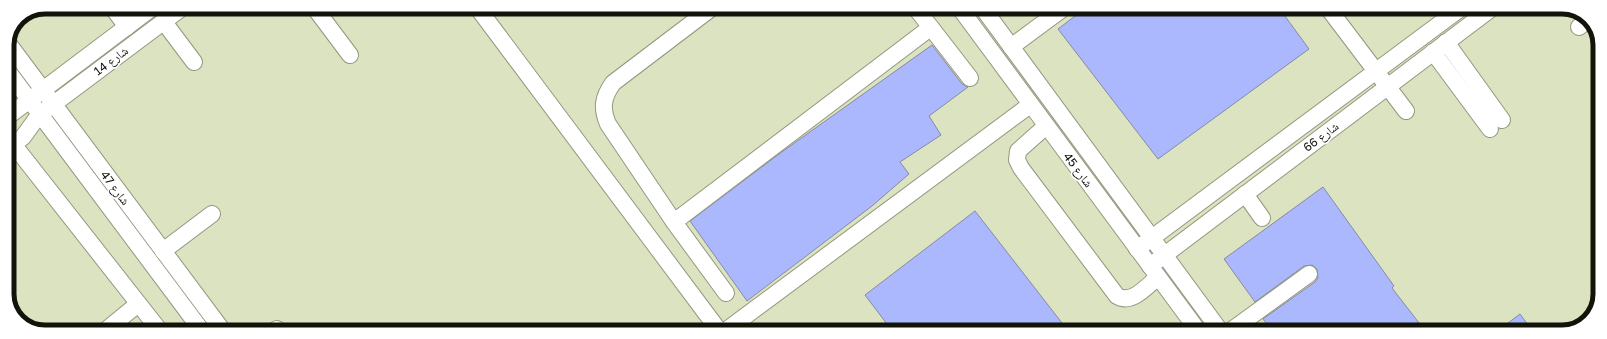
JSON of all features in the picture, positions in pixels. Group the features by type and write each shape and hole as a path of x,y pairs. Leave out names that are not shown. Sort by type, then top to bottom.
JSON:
{"street":[{"path":"117,14 127,27"},
{"name":"شارع 14","path":"14,112 144,14"},
{"name":"شارع 14","path":"14,143 26,133 39,115 174,14"},
{"path":"319,14 350,55"},
{"path":"482,14 715,325"},
{"path":"704,14 614,83 606,92 603,103 604,114 608,124 674,222 726,293"},
{"path":"920,14 970,78"},
{"name":"شارع 45","path":"964,14 1030,106 1194,325"},
{"name":"شارع 45","path":"987,14 1151,239 1216,325"},
{"path":"1011,47 1057,14"},
{"path":"1333,14 1406,111"},
{"name":"شارع 66","path":"1137,249 1453,14"},
{"name":"شارع 66","path":"1046,126 1018,151 1016,160 1117,296 1130,299 1154,272 1164,256 1484,14"},
{"path":"164,22 194,62"},
{"path":"674,222 930,28"},
{"path":"1439,47 1496,124"},
{"name":"شارع 47","path":"14,51 42,91 218,325"},
{"name":"شارع 47","path":"14,80 197,325"},
{"path":"733,325 1030,106"},
{"path":"14,151 155,325"},
{"path":"1245,194 1262,218"},
{"path":"163,252 212,214"},
{"path":"1239,325 1309,274"},
{"path":"112,325 138,304"}],"shaded area":[{"path":"1568,15 1577,18 1588,28 1591,33 1593,43 1593,294 1591,306 1587,313 1577,321 1566,325 39,324 26,319 16,306 14,296 14,45 16,33 23,23 33,16"}],"building":[{"path":"1078,14 1283,14 1309,49 1158,159 1058,29"},
{"path":"932,45 962,84 968,87 929,116 941,135 900,162 909,174 872,206 747,301 690,221 779,154"},
{"path":"1323,187 1394,286 1392,288 1421,325 1268,325 1263,319 1315,282 1318,278 1317,269 1312,265 1304,266 1255,302 1224,259"},
{"path":"975,211 1064,325 888,325 865,295"},
{"path":"1520,314 1528,325 1505,325"}]}
